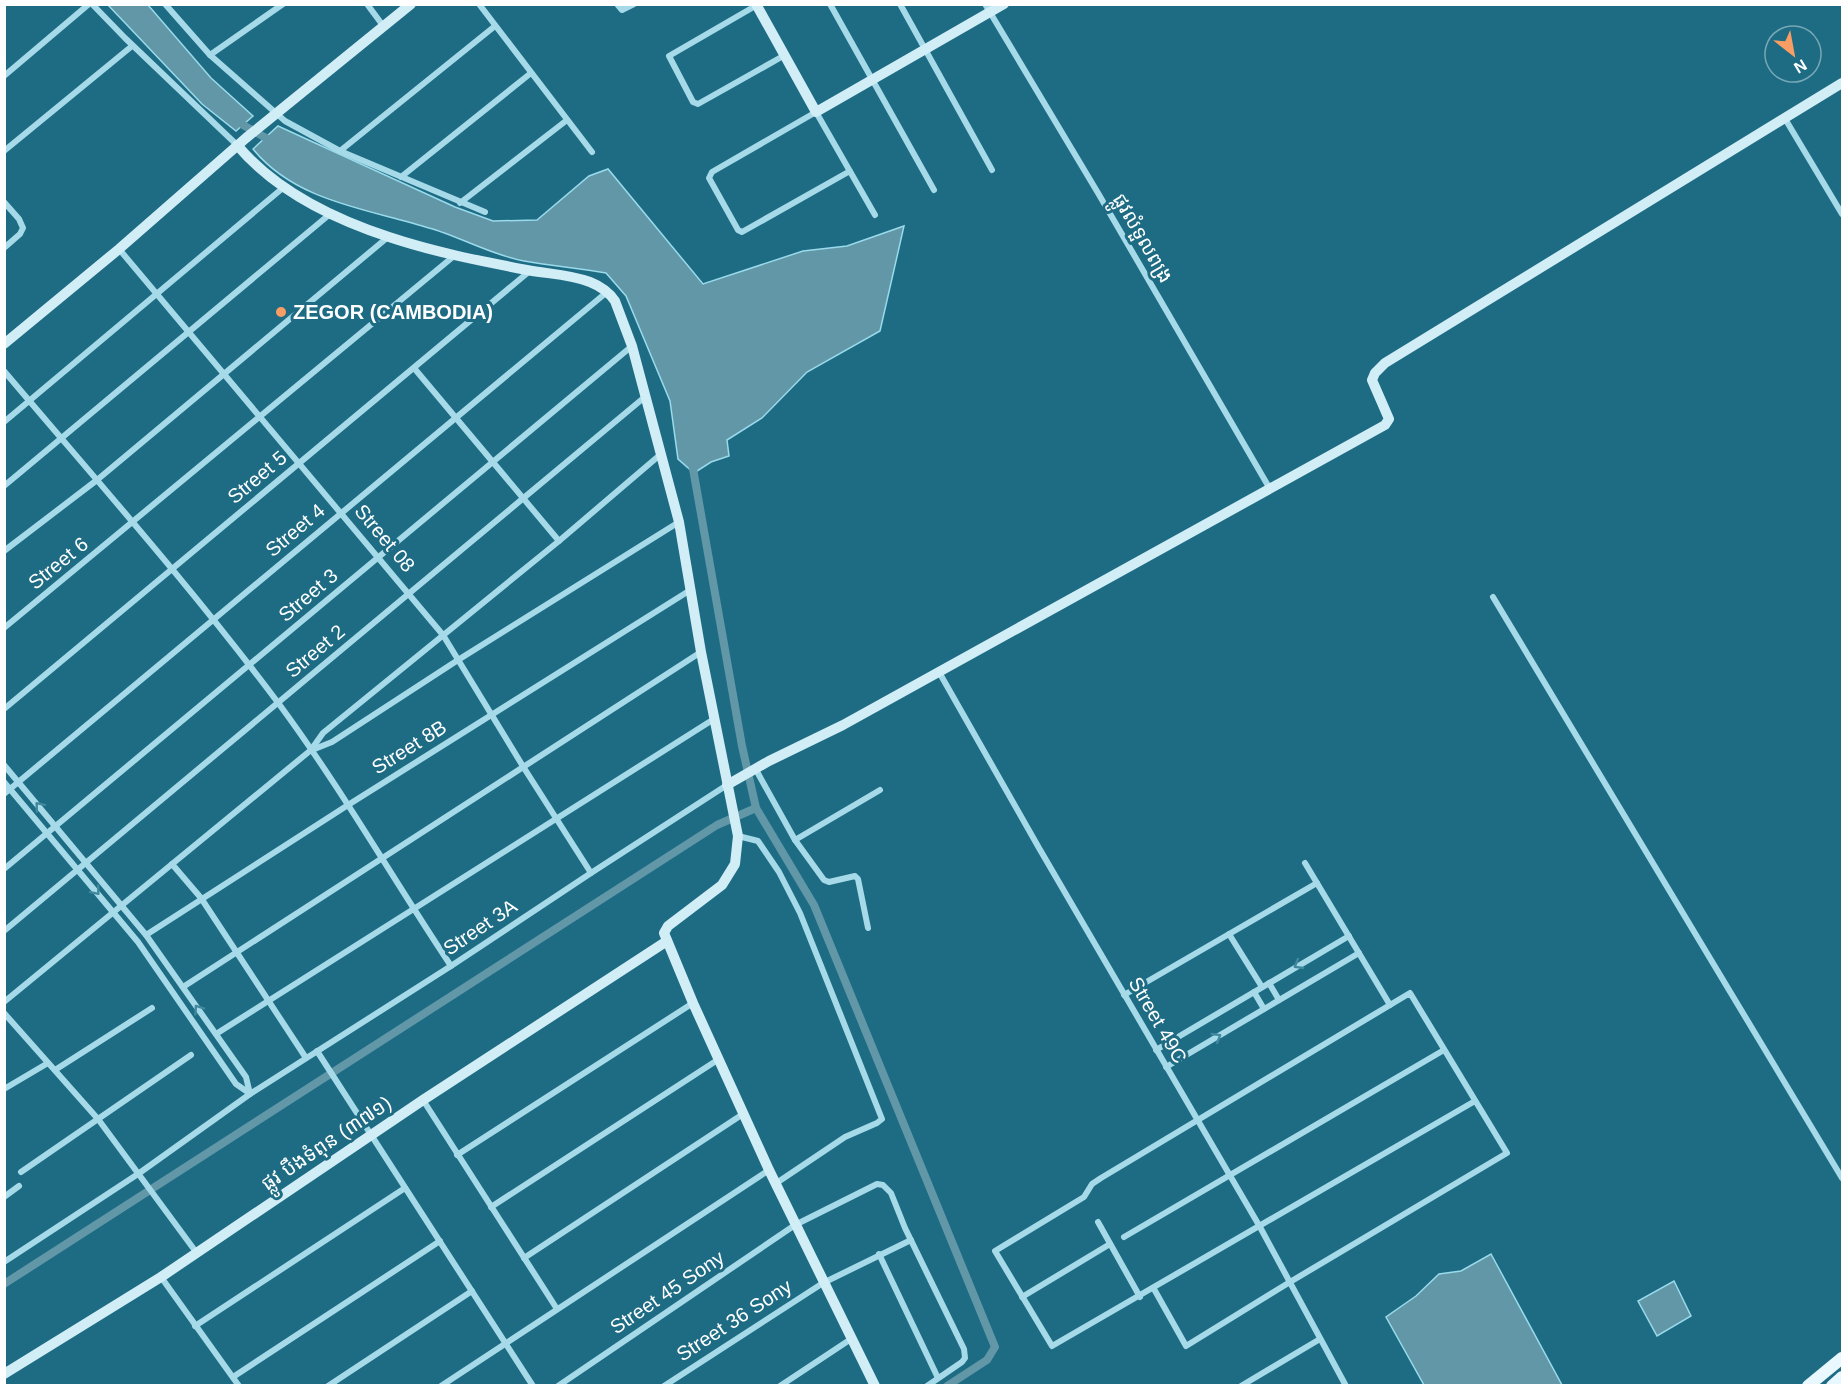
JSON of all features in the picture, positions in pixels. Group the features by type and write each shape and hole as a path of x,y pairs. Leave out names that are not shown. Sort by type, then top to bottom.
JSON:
{"main road":[{"path":"1808,1386 1842,1358"},
{"path":"1832,1386 1842,1377"}],"street":[{"path":"4,76 91,4 132,46 242,142 251,162 284,187 330,214 388,237 455,256 572,276 592,283 607,292 615,301 632,346 679,522 701,652 738,836 737,854 730,873 722,885 668,926 664,933 775,1184 874,1386"},
{"path":"165,4 210,55 275,114 340,151 485,212"},
{"path":"210,55 283,4"},
{"path":"367,4 384,27"},
{"path":"4,345 275,114 411,4"},
{"path":"479,4 592,152"},
{"path":"617,4 622,10 634,4"},
{"path":"830,4 934,190"},
{"path":"900,4 992,170"},
{"path":"850,171 742,232 738,230 709,178 712,172 925,50 988,9 1004,4"},
{"path":"784,55 698,104 693,102 670,60 672,54 757,5 875,215"},
{"name":"ផ្លូវលំទួលពង្រ","path":"988,9 1104,202 1270,489"},
{"path":"340,151 495,26"},
{"path":"4,151 132,46"},
{"path":"401,177 531,73"},
{"path":"727,785 939,672 1387,424 1389,420 1372,380 1375,373 1385,363 1842,83"},
{"path":"1784,117 1842,214"},
{"path":"460,202 567,120"},
{"path":"4,422 284,187"},
{"path":"4,201 19,219 23,228 20,234 4,248"},
{"path":"4,486 330,214"},
{"path":"4,551 97,480 388,237"},
{"name":"Street 08","path":"119,249 443,635 591,873"},
{"name":"Street 6","path":"4,628 455,256"},
{"name":"Street 5","path":"4,709 531,270"},
{"name":"Street 4","path":"4,794 607,292"},
{"name":"Street 3","path":"4,869 632,346"},
{"path":"414,368 559,541"},
{"path":"4,371 133,523 278,703 348,805 451,966"},
{"name":"Street 2","path":"4,931 646,396"},
{"path":"4,1002 311,750 323,733 662,454"},
{"path":"311,750 332,742 679,522"},
{"name":"Street 8B","path":"146,934 692,589"},
{"path":"1493,597 1842,1178"},
{"path":"183,987 701,652"},
{"name":"Street 49C","path":"939,672 1260,1227 1346,1386"},
{"path":"216,1034 714,719"},
{"path":"4,765 156,947 246,1077 250,1094"},
{"path":"754,769 795,840 824,880 830,882 855,876 858,879 868,928"},
{"path":"4,782 114,913 146,954 236,1084 250,1094"},
{"name":"Street 3A","path":"4,1262 138,1174 250,1094 451,966 727,785"},
{"path":"795,840 880,790"},
{"path":"738,836 758,841 784,883 818,957 882,1119 845,1137 775,1184"},
{"path":"1305,862 1390,1005"},
{"path":"172,864 201,898 306,1058"},
{"path":"1124,994 1317,883"},
{"path":"1229,934 1262,987"},
{"path":"1156,1050 1348,936"},
{"name":"ផ្លូវ បឹងទំពុន (៣៧១)","path":"4,1374 161,1276 423,1100 667,941"},
{"path":"146,954 156,947"},
{"path":"1166,1066 1359,953"},
{"path":"168,986 177,979"},
{"path":"1269,983 1279,1000"},
{"path":"1254,992 1264,1009"},
{"path":"1154,1289 1186,1346 1507,1153 1410,993 1101,1178 1092,1185 1084,1197 995,1250 1052,1346 1475,1101"},
{"path":"457,1155 693,1003"},
{"path":"55,1070 152,1008"},
{"path":"4,1013 98,1119 196,1252"},
{"path":"202,1035 212,1028"},
{"path":"1124,1237 1444,1050"},
{"path":"317,1051 533,1386"},
{"path":"21,1172 191,1055"},
{"path":"491,1206 719,1059"},
{"path":"4,1089 48,1063"},
{"path":"423,1100 557,1309"},
{"path":"524,1258 743,1114"},
{"path":"441,1386 769,1170"},
{"name":"Street 45 Sony","path":"558,1386 795,1225 877,1184 883,1185 891,1193 911,1240"},
{"path":"4,1197 19,1186"},
{"path":"195,1326 405,1188"},
{"path":"1098,1222 1140,1297"},
{"path":"911,1240 964,1349 965,1358 927,1386"},
{"name":"Street 36 Sony","path":"663,1386 823,1283 911,1240"},
{"path":"233,1377 440,1241"},
{"path":"1022,1297 1110,1244"},
{"path":"879,1254 938,1378"},
{"path":"161,1276 239,1386"},
{"path":"328,1386 472,1291"},
{"path":"780,1386 851,1339"},
{"path":"1240,1386 1320,1339"}],"water":[{"path":"108,5 148,5 211,78 253,116 236,131 202,104"},
{"path":"278,126 455,207 493,221 537,220 589,176 608,169 703,284 803,251 847,246 904,226 880,331 807,372 762,418 727,440 729,456 711,462 694,473 678,459 670,401 626,296 606,273 512,258 441,232 358,209 312,192 290,181 270,167 253,149"},
{"path":"1491,1254 1562,1385 1424,1385 1386,1317 1416,1296 1439,1274 1461,1271"},
{"path":"1674,1281 1691,1316 1657,1336 1638,1301"}],"waterway":[{"path":"237,118 243,125 273,142"},
{"path":"692,463 742,746 756,808 814,905 995,1347 987,1360 947,1386"},
{"path":"4,1284 717,825 756,808"}],"place":[{"name":"ZEGOR (CAMBODIA)","path":"281,312"}]}
